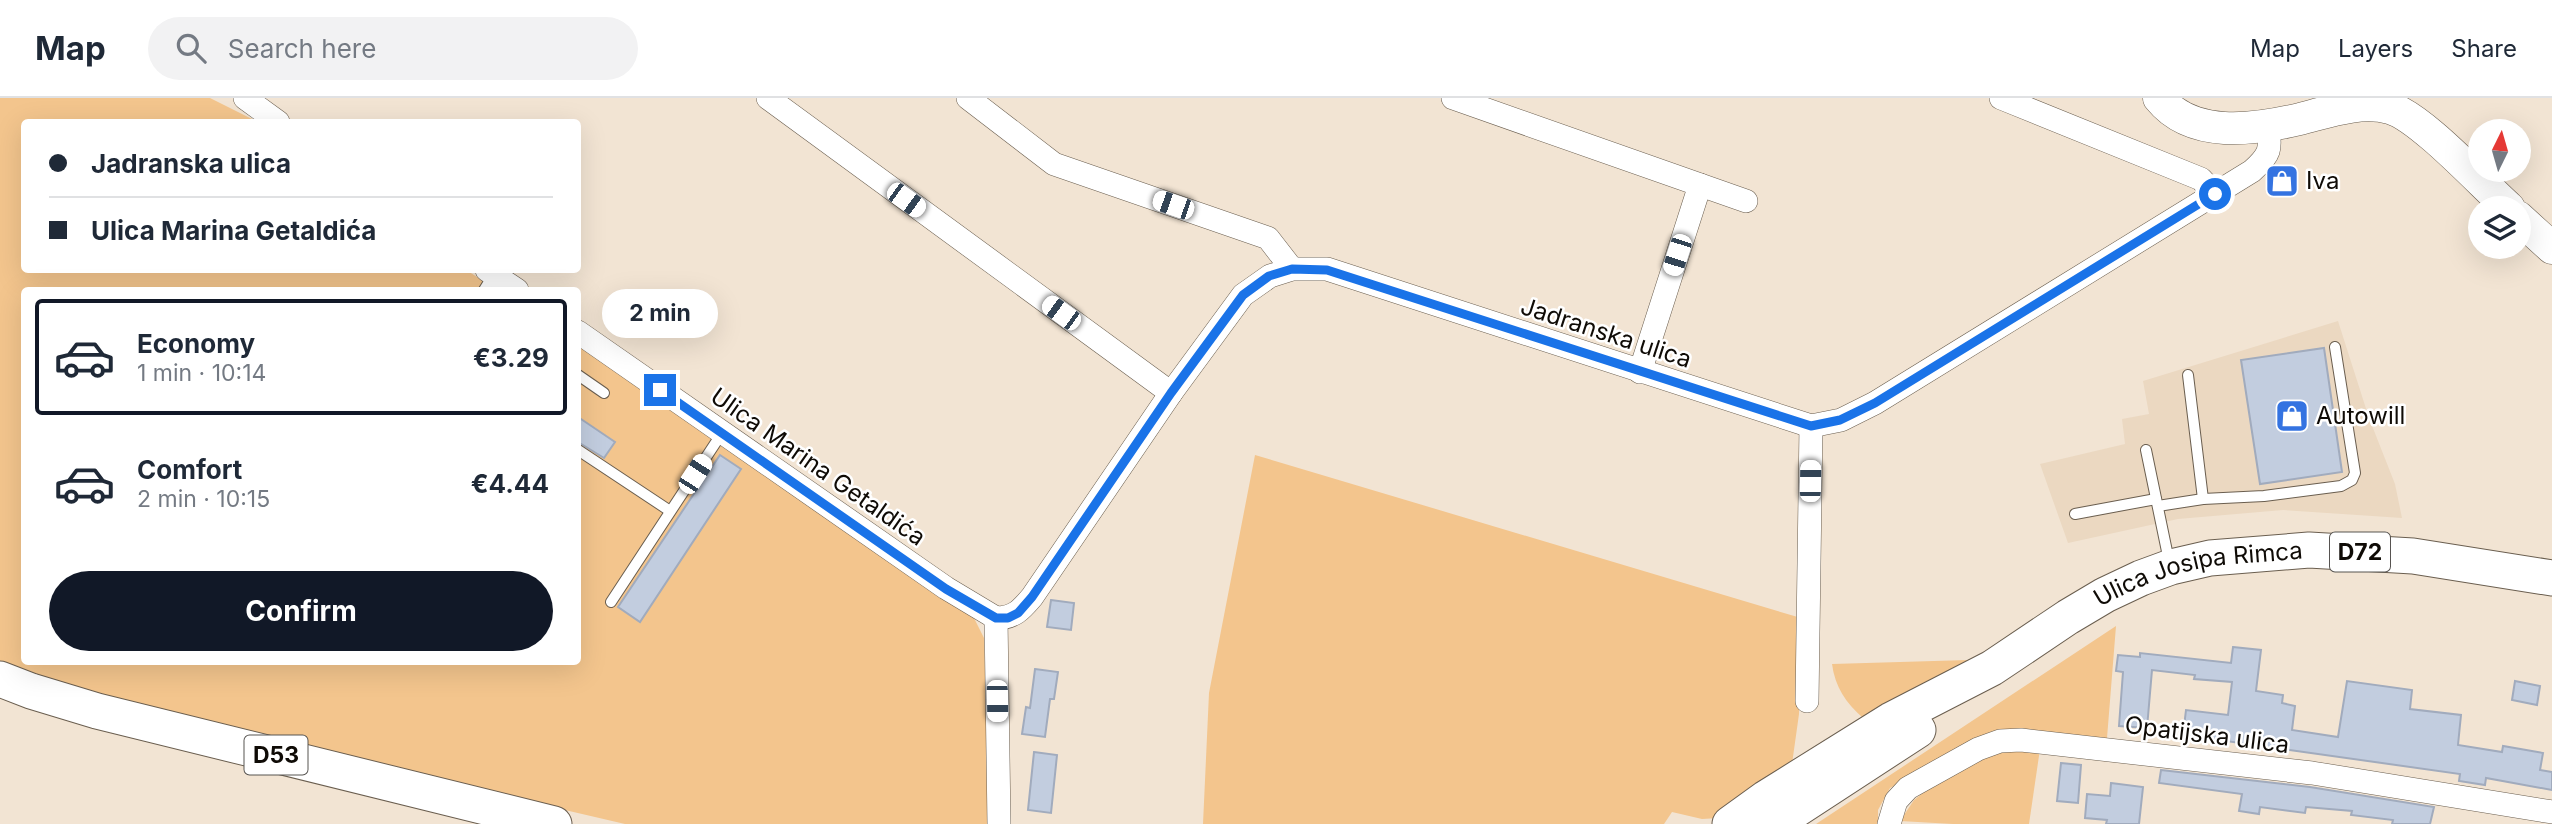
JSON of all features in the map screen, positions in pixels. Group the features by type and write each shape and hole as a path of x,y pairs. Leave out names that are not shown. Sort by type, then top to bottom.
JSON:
{"main road":[{"path":"2159,98 2169,111 2186,120 2205,127 2227,128 2267,125 2336,109 2366,106 2388,108 2405,115 2421,127 2496,196"},
{"path":"2531,229 2552,248"},
{"name":"Ulica Josipa Rimca","path":"1730,824 1766,797 1891,720 1992,668 2105,595 2171,567 2224,557 2309,550 2413,556 2551,578"},
{"name":"Ulica Josipa Rimca","path":"1774,824 1943,712 1971,691 1992,668"},
{"name":"D53","path":"0,679 97,711 554,824"}],"street":[{"path":"245,98 274,119"},
{"path":"768,98 1171,393"},
{"path":"968,98 1054,164 1268,238 1292,269"},
{"path":"1453,98 1746,201"},
{"path":"2001,98 2202,179 2215,194"},
{"path":"1807,701 1811,426 1840,420 1875,403 2215,194 2264,161 2271,142 2267,125"},
{"path":"1640,372 1700,185"},
{"name":"Jadranska ulica","path":"996,618 1008,618 1018,613 1032,597 1171,393 1243,295 1269,276 1292,269 1327,270 1811,426"},
{"path":"488,278 510,287"},
{"name":"Ulica Marina Getaldića","path":"581,334 946,589 996,618"},
{"path":"996,618 999,824"},
{"name":"Opatijska ulica","path":"1889,824 1896,800 1908,788 1978,749 2000,741 2021,740 2312,773 2552,812"}],"lane":[{"path":"2075,514 2157,503 2264,496 2341,486 2352,480 2355,474 2353,456 2334,347"},
{"path":"2188,375 2203,499"},
{"path":"581,377 604,393"},
{"path":"611,602 722,433"},
{"path":"2146,450 2171,567"},
{"path":"581,452 670,511"}],"shaded area":[{"path":"0,98 210,98 252,119 21,119 21,273 471,273 493,287 21,287 21,665 581,665 581,345 973,616 984,638 989,824 625,824 272,742 40,678 0,662"},
{"path":"2338,321 2369,418 2395,484 2402,518 2283,510 2178,519 2068,543 2040,464 2125,444 2122,419 2149,414 2143,381"},
{"path":"1255,455 1801,618 1799,714 1792,764 1719,818 1702,819 1672,812 1664,824 1203,824 1209,693"},
{"path":"2116,626 2107,738 2008,729 1990,732 1890,788 1878,810 1878,824 1816,824"},
{"path":"1968,660 1863,718 1842,694 1832,664"},
{"path":"2040,749 2029,824 1900,821 1914,800 1929,788 1992,752"}],"building":[{"name":"Autowill","path":"2324,348 2342,472 2260,484 2241,360"},
{"path":"581,419 615,442 604,458 581,444"},
{"path":"720,455 741,469 640,622 618,607"},
{"path":"1051,600 1074,603 1071,630 1047,627"},
{"path":"2233,647 2261,650 2256,691 2283,695 2282,703 2295,706 2292,730 2338,737 2347,681 2412,690 2410,709 2461,715 2458,745 2502,752 2503,746 2543,753 2540,770 2552,772 2552,790 2486,778 2485,785 2459,781 2460,774 2183,735 2186,710 2228,715 2232,682 2194,679 2195,675 2152,670 2147,728 2119,726 2123,672 2116,671 2118,655 2140,657 2140,653 2231,663"},
{"path":"1035,669 1058,672 1054,699 1050,699 1045,737 1022,734 1026,707 1030,708"},
{"path":"2515,681 2540,686 2537,705 2512,700"},
{"path":"1034,752 1057,755 1051,813 1028,810"},
{"path":"2061,763 2081,765 2078,803 2057,801"},
{"path":"2161,770 2310,787 2434,807 2430,824 2392,824 2393,820 2351,815 2352,811 2306,807 2305,813 2260,807 2259,814 2239,811 2242,794 2159,783"},
{"path":"2111,783 2143,787 2139,824 2106,824 2107,820 2085,818 2087,794 2110,796"}],"place":[{"name":"Iva","path":"2282,181"},
{"name":"Autowill","path":"2292,416"}],"route":[{"path":"660,390 946,589 996,618 1008,618 1018,613 1032,597 1171,393 1243,295 1269,276 1292,269 1327,270 1811,426 1840,420 1875,403 2215,194"}]}
